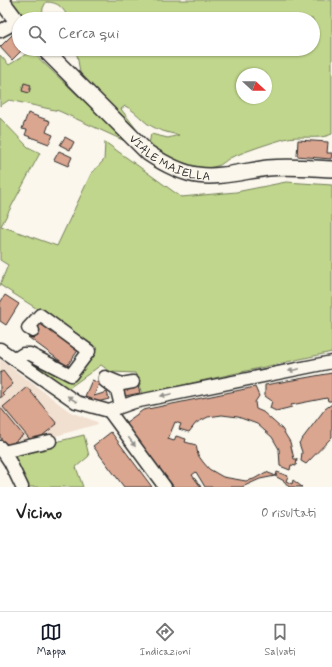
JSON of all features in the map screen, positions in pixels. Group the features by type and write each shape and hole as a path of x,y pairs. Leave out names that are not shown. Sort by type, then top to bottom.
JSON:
{"main road":[{"path":"1,0 12,15"},
{"name":"VIALE MAIELLA","path":"51,56 148,153 168,166 198,176 216,177 294,166 332,169"}],"street":[{"path":"0,31 12,26"},
{"path":"15,359 23,354 30,354 71,375 89,351 40,315 28,328 33,331"},
{"path":"0,349 76,402 109,411 134,402 332,362"},
{"path":"124,405 120,402 117,390 105,381 105,377 122,384 133,382"},
{"path":"109,411 166,487"},
{"path":"22,487 10,462 2,450 50,441"}],"shaded area":[{"path":"0,359 69,411 97,422 98,424 6,450 0,443"}],"green space":[{"path":"2,0 332,0 332,134 320,137 296,137 284,139 258,147 232,157 217,166 208,168 199,168 180,163 163,155 149,144 151,134 168,138 179,135 151,126 125,106 121,109 137,130 138,137 82,84 77,56 320,56 320,12 65,12 57,4 46,2 43,12 13,12"},
{"path":"0,55 9,65 23,56 36,56 127,142 59,111 9,100 0,106"},
{"path":"0,118 28,147 40,153 1,226 57,246 91,174 104,160 105,142 181,197 236,192 286,182 332,185 332,352 142,394 135,373 111,372 101,365 66,390 36,370 41,362 71,375 98,348 0,285 8,265 0,260"},
{"path":"84,435 89,456 76,467 83,487 27,487 10,453"}],"building":[{"path":"12,35 12,56 16,56 12,60 0,47"},
{"path":"24,83 31,85 29,93 22,91"},
{"path":"28,113 50,121 46,132 53,135 49,144 25,135 27,130 22,129"},
{"path":"65,137 74,142 70,150 60,145"},
{"path":"298,140 328,142 327,153 332,153 331,159 297,156"},
{"path":"59,151 72,157 68,166 54,160"},
{"path":"5,295 19,304 6,325 0,321 0,303"},
{"path":"41,320 79,349 67,366 28,337"},
{"path":"3,371 13,384 2,393 4,395 0,398 0,373"},
{"path":"332,373 332,401 328,401 327,398 291,405 292,407 276,411 270,408 272,401 265,396 265,385"},
{"path":"92,380 99,383 94,396 107,392 109,399 90,404 83,401"},
{"path":"138,386 140,393 125,396 124,389"},
{"path":"27,387 57,424 33,443 3,407"},
{"path":"255,387 259,396 255,402 256,409 263,412 282,429 290,442 294,459 297,459 296,466 291,465 290,470 280,466 279,449 272,437 257,424 238,417 222,415 208,417 196,423 189,432 179,429 181,424 175,422 168,439 174,441 176,436 186,439 185,442 196,445 198,455 203,462 209,469 223,477 246,481 254,479 266,472 276,476 277,472 288,476 286,481 292,484 293,480 302,487 289,487 284,481 275,476 260,479 242,487 205,487 196,472 192,475 201,487 174,487 125,423 143,410"},
{"path":"332,404 332,437 306,464 301,461 302,452 299,443 325,409"},
{"path":"0,407 23,435 8,447 0,437"},
{"path":"111,432 152,487 124,487 93,446"}]}
